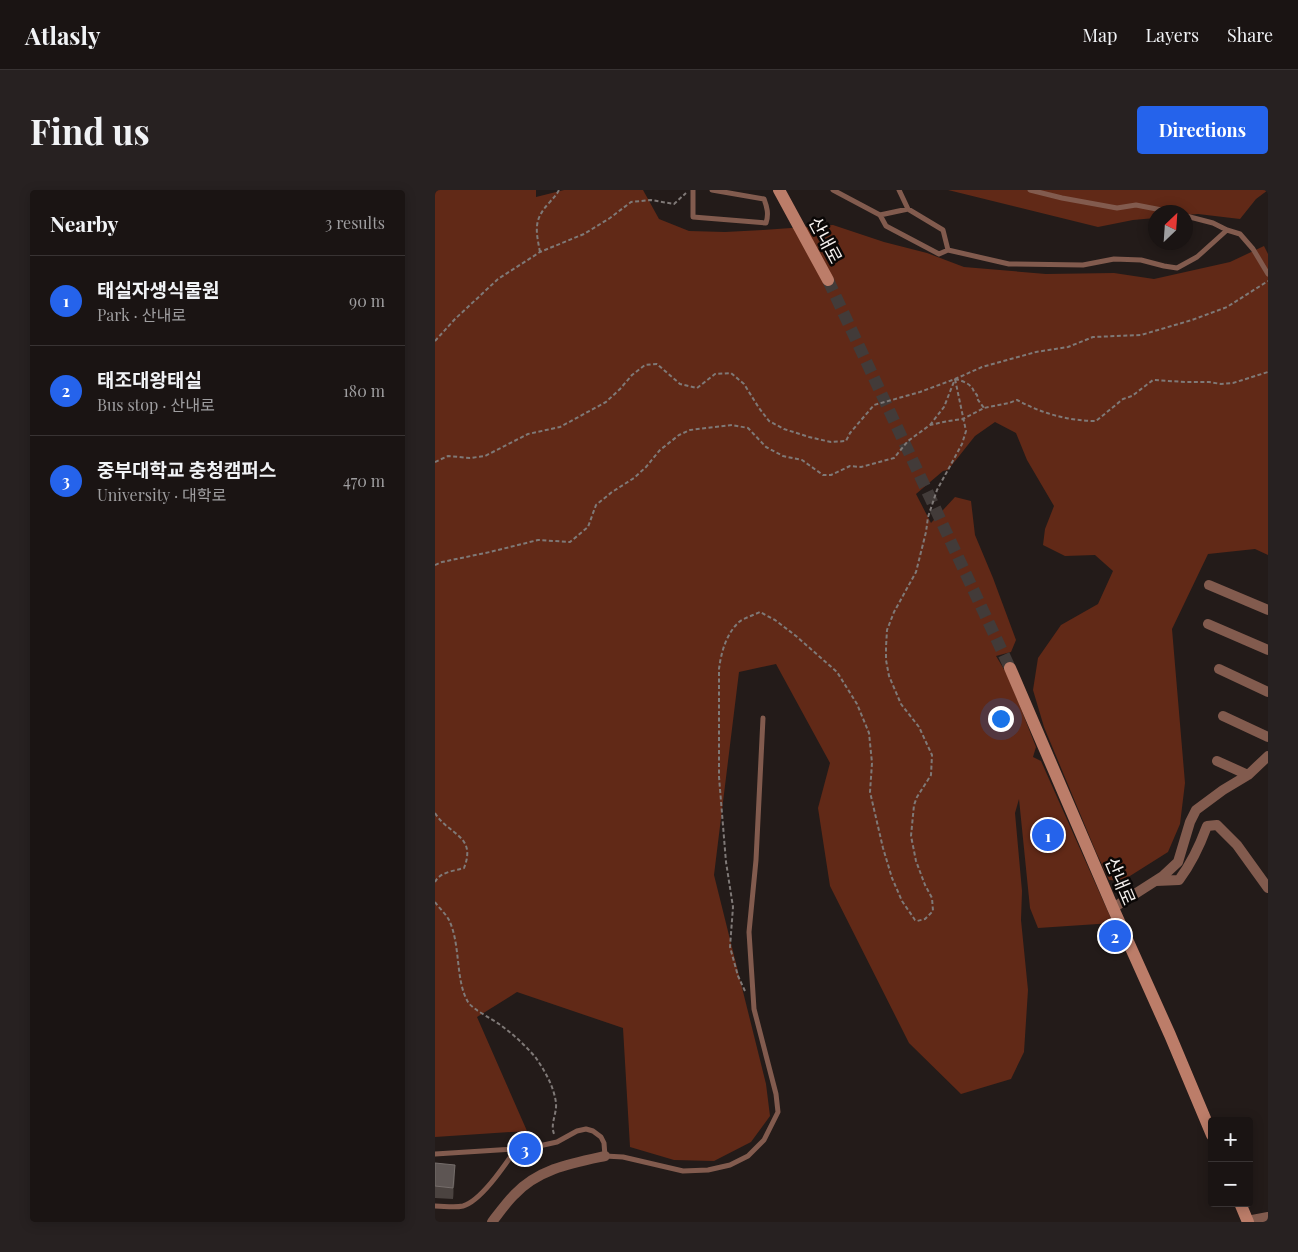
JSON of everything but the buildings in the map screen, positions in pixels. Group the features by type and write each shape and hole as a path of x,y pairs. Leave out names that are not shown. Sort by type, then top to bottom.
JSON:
{"street":[{"name":"산내로","path":"779,190 828,280"},
{"path":"1209,585 1268,610"},
{"path":"1208,624 1268,650"},
{"name":"산내로","path":"1010,668 1208,1125"},
{"path":"1219,668 1268,692"},
{"path":"1223,716 1268,737"},
{"path":"1113,908 1155,881 1178,862 1190,822 1196,810 1223,790 1248,775 1268,756"},
{"path":"1217,761 1248,775"},
{"path":"1155,881 1179,880 1187,870 1207,826 1217,825 1237,845 1268,888"},
{"path":"492,1222 514,1194 535,1178 559,1166 605,1156"},
{"path":"1241,1207 1247,1222 1268,1217"}],"lane":[{"path":"691,190 693,216 766,223 768,217 764,199 712,190"},
{"path":"833,190 880,215 886,226 939,254 948,250 1009,264 1083,266 1114,259 1141,260 1177,268 1197,257 1227,230"},
{"path":"899,190 908,209 943,230 948,250"},
{"path":"1030,190 1117,208 1136,204 1148,207"},
{"path":"880,215 908,209"},
{"path":"1193,218 1213,223 1240,234 1268,274"},
{"path":"435,1154 536,1148 557,1142 586,1128 601,1137 604,1143 605,1156 623,1157 683,1171 708,1170 730,1165 748,1156 764,1140 778,1112 776,1094 754,1009 749,932 756,860 763,718"},
{"path":"435,1206 457,1207 465,1205 480,1195 516,1150"}],"path":[{"path":"540,252 536,235 539,215 559,190"},
{"path":"435,341 455,319 498,279 540,252 584,234 631,202 651,200 674,204 691,190"},
{"path":"435,462 448,456 469,458 485,456 528,434 560,427 606,402 632,375 645,365 657,364 680,384 697,388 715,374 731,373 744,384 769,421 784,429 831,442 846,441 850,433 874,405 920,392 982,367 1036,352 1068,347 1093,337 1141,335 1192,320 1227,307 1268,281"},
{"path":"929,425 963,419 983,408 1017,400 1038,410 1070,419 1096,421 1123,399 1132,396 1153,380 1221,384 1233,383 1268,372"},
{"path":"955,379 963,381 973,388 983,408"},
{"path":"746,992 737,976 730,947 733,907 726,862 719,777 719,669 721,654 728,636 739,622 760,612 775,620 796,636 837,672 857,704 869,733 872,763 870,792 892,878 902,901 915,920 925,919 933,911 932,898 916,861 911,836 914,805 931,775 932,755 919,727 901,704 889,676 886,647 887,630 894,612 916,572 927,532 928,517 937,490 962,444 966,431 955,379"},
{"path":"435,565 538,540 570,542 588,527 596,505 634,478 660,450 679,434 689,430 732,425 747,428 766,447 783,456 802,460 823,475 831,475 850,466 861,467 894,458 908,441 929,425 944,406 955,379"},
{"path":"435,813 438,819 465,844 468,852 468,859 464,868 443,874 437,877 435,882"},
{"path":"435,902 449,920 457,948 465,995 469,1004 524,1044 549,1079 556,1104 552,1130 557,1142"}],"shaded area":[{"path":"435,190 536,190 536,197 564,190 643,190 659,219 689,231 725,232 833,225 884,242 927,253 964,267 1046,274 1114,273 1154,279 1230,262 1264,246 1268,254 1268,555 1255,549 1208,554 1172,629 1185,783 1180,824 1168,852 1122,881 1109,880 1044,727 1033,690 1038,658 1061,625 1098,604 1113,571 1095,555 1065,556 1043,545 1045,529 1054,506 1027,460 1016,433 995,422 975,436 948,470 943,471 916,494 931,523 955,497 971,501 975,535 1016,640 1011,652 996,656 1008,676 1036,747 1033,757 1041,761 1113,923 1038,928 1030,908 1019,799 1015,813 1022,891 1021,920 1028,990 1024,1052 1011,1079 961,1094 909,1043 830,886 818,808 830,763 776,664 739,672 714,875 766,1084 770,1116 751,1142 714,1161 674,1160 630,1147 623,1028 517,992 477,1017 527,1131 435,1137"},
{"path":"948,190 1268,190 1256,199 1240,219 1193,214 1193,205 1148,205 1148,219 1098,227"}],"tunnel":[{"path":"828,280 1010,668"}],"place":[{"name":"태실자생식물원","path":"1048,835"},
{"name":"태조대왕태실","path":"1115,936"},
{"name":"중부대학교 충청캠퍼스","path":"525,1149"}]}
